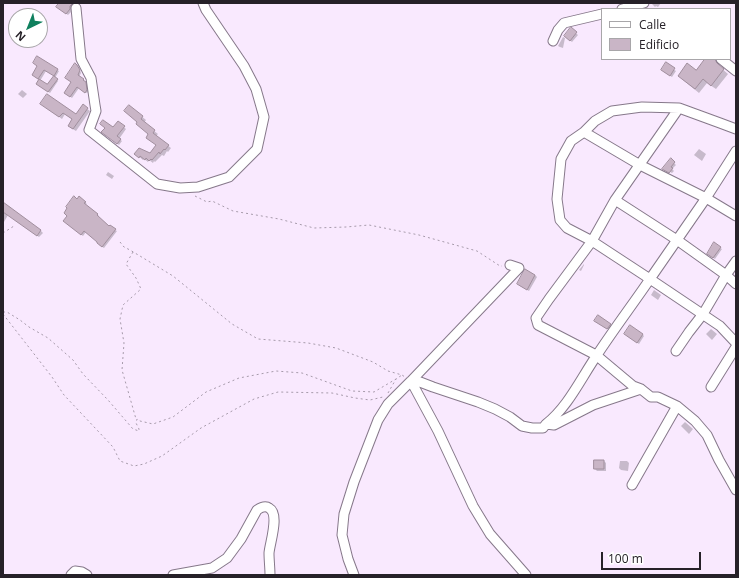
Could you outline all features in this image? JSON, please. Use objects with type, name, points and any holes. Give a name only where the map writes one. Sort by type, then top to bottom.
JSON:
[{"type":"street","points":[[76,8],[81,59],[91,78],[96,105],[96,111],[89,130],[156,184],[186,188],[198,187],[229,177],[256,149],[264,118],[256,89],[244,66],[202,3]]},
{"type":"street","points":[[626,8],[643,3]]},
{"type":"street","points":[[553,41],[558,30],[564,23],[601,14]]},
{"type":"street","points":[[722,60],[736,71]]},
{"type":"street","points":[[736,130],[679,108],[642,107],[612,111],[595,121],[584,132],[571,141],[561,159],[557,199],[560,220],[567,228],[592,241],[703,314],[720,326],[736,342]]},
{"type":"street","points":[[679,108],[615,200],[592,241],[549,298],[536,318],[538,325],[596,355],[633,386],[641,389],[651,397],[658,397],[677,406],[696,420],[708,435],[719,460],[736,490]]},
{"type":"street","points":[[584,132],[640,165],[706,198],[736,216]]},
{"type":"street","points":[[411,381],[420,382],[433,388],[478,402],[510,417],[522,426],[543,428],[567,402],[596,355],[706,198],[736,151]]},
{"type":"street","points":[[615,200],[677,240],[726,275],[736,284]]},
{"type":"street","points":[[676,352],[703,314],[736,261]]},
{"type":"street","points":[[354,575],[342,535],[344,514],[354,482],[378,420],[388,404],[519,268],[510,265]]},
{"type":"street","points":[[710,387],[736,347]]},
{"type":"street","points":[[411,381],[438,431],[473,506],[490,534],[526,575]]},
{"type":"street","points":[[546,424],[554,425],[593,405],[641,389]]},
{"type":"street","points":[[632,485],[677,406]]},
{"type":"street","points":[[173,575],[212,568],[227,558],[242,539],[257,510],[265,507],[268,507],[271,510],[274,519],[269,553],[270,575]]},
{"type":"street","points":[[71,575],[75,571],[82,572],[87,575]]},
{"type":"path","points":[[193,195],[207,202],[212,201],[233,211],[279,219],[314,228],[369,225],[419,235],[478,250],[500,266],[510,265]]},
{"type":"path","points":[[3,234],[14,226]]},
{"type":"path","points":[[120,242],[124,247],[173,276],[232,324],[258,339],[308,343],[336,348],[373,362],[388,371],[402,375],[374,392],[352,391],[302,373],[276,371],[238,378],[206,392],[173,417],[153,424],[137,419]]},
{"type":"path","points":[[3,313],[7,312],[53,342],[72,360],[133,429],[139,431],[136,423],[137,419],[122,370],[124,343],[120,319],[123,305],[141,289],[136,278],[126,264],[133,252]]},
{"type":"path","points":[[3,313],[43,364],[64,395],[113,447],[120,461],[134,466],[144,464],[162,456],[201,428],[254,399],[278,392],[291,392],[332,393],[370,400],[385,397],[396,379]]},
{"type":"building","points":[[59,3],[73,3],[66,14],[56,7]]},
{"type":"building","points":[[571,27],[577,32],[570,41],[564,36]]},
{"type":"building","points":[[37,56],[58,69],[54,76],[44,70],[38,79],[32,75],[37,66],[33,63]]},
{"type":"building","points":[[704,60],[716,60],[724,69],[711,86],[703,79],[695,89],[678,76],[687,63],[696,70]]},
{"type":"building","points":[[666,62],[675,68],[670,76],[661,70]]},
{"type":"building","points":[[75,63],[80,70],[78,75],[86,82],[87,90],[85,93],[77,87],[70,97],[64,93],[71,82],[65,78]]},
{"type":"building","points":[[54,76],[58,79],[48,92],[36,84],[39,79],[47,84]]},
{"type":"building","points":[[47,94],[76,114],[83,104],[88,108],[73,129],[68,126],[72,119],[63,113],[59,117],[40,104]]},
{"type":"building","points":[[129,105],[143,116],[141,119],[155,130],[153,133],[169,145],[160,154],[159,152],[152,160],[151,159],[149,161],[146,158],[145,160],[140,156],[139,158],[134,154],[139,148],[150,153],[156,145],[146,138],[148,134],[124,111]]},
{"type":"building","points":[[103,120],[113,127],[118,121],[125,126],[117,136],[121,139],[117,144],[101,132],[105,128],[100,124]]},
{"type":"building","points":[[671,158],[675,162],[669,173],[662,169]]},
{"type":"building","points":[[74,196],[77,199],[79,196],[86,202],[84,203],[98,214],[97,215],[109,226],[110,225],[116,229],[102,247],[84,231],[81,235],[63,221],[67,216],[64,213],[67,208],[66,207]]},
{"type":"building","points":[[3,202],[41,230],[37,236],[3,212]]},
{"type":"building","points":[[714,242],[721,247],[713,258],[707,254]]},
{"type":"building","points":[[525,269],[535,275],[527,290],[517,284]]},
{"type":"building","points":[[598,315],[611,324],[607,329],[594,321]]},
{"type":"building","points":[[630,325],[643,334],[637,343],[624,334]]},
{"type":"building","points":[[594,460],[604,460],[604,469],[594,469]]}]
